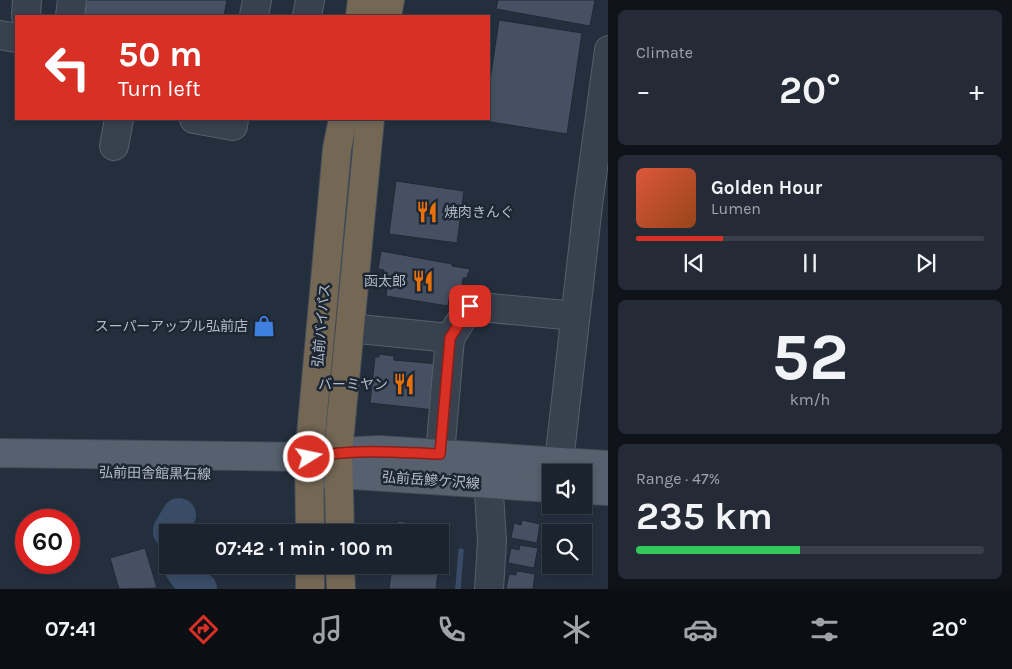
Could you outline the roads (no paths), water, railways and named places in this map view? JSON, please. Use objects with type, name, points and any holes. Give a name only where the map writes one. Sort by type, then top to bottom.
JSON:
[{"type":"highway","points":[[360,15],[362,0]]},
{"type":"highway","points":[[387,15],[390,0]]},
{"type":"highway","name":"弘前バイパス","points":[[310,524],[310,466],[337,149],[342,120]]},
{"type":"highway","name":"弘前バイパス","points":[[340,524],[338,463],[349,328],[370,120]]},
{"type":"highway","points":[[310,574],[310,589]]},
{"type":"highway","points":[[340,574],[341,589]]},
{"type":"main road","points":[[338,463],[379,450],[608,465]]},
{"type":"main road","name":"弘前田舎館黒石線","points":[[0,453],[310,466]]},
{"type":"main road","name":"弘前岳鰺ケ沢線","points":[[310,466],[338,463],[488,484],[542,487]]},
{"type":"main road","name":"弘前田舎館黒石線","points":[[0,470],[310,466]]},
{"type":"main road","points":[[592,490],[608,491]]},
{"type":"street","points":[[26,15],[27,0]]},
{"type":"street","points":[[70,15],[72,0]]},
{"type":"street","points":[[254,15],[257,0]]},
{"type":"street","points":[[307,15],[310,0]]},
{"type":"street","points":[[0,35],[15,38]]},
{"type":"street","points":[[559,462],[608,50]]},
{"type":"street","points":[[114,146],[119,120]]},
{"type":"street","points":[[200,120],[233,126],[234,120]]},
{"type":"street","points":[[440,454],[450,338],[470,306],[575,316]]},
{"type":"street","points":[[349,328],[450,338]]},
{"type":"street","points":[[486,457],[492,541],[489,589]]},
{"type":"waterway","points":[[174,524],[179,515]]},
{"type":"waterway","points":[[458,589],[461,551]]},
{"type":"waterway","points":[[185,574],[191,582],[200,589]]},
{"type":"place","name":"焼肉きんぐ","points":[[427,212]]},
{"type":"place","name":"函太郎","points":[[423,281]]},
{"type":"place","name":"スーパーアップル弘前店","points":[[264,326]]},
{"type":"place","name":"バーミヤン","points":[[404,384]]}]
